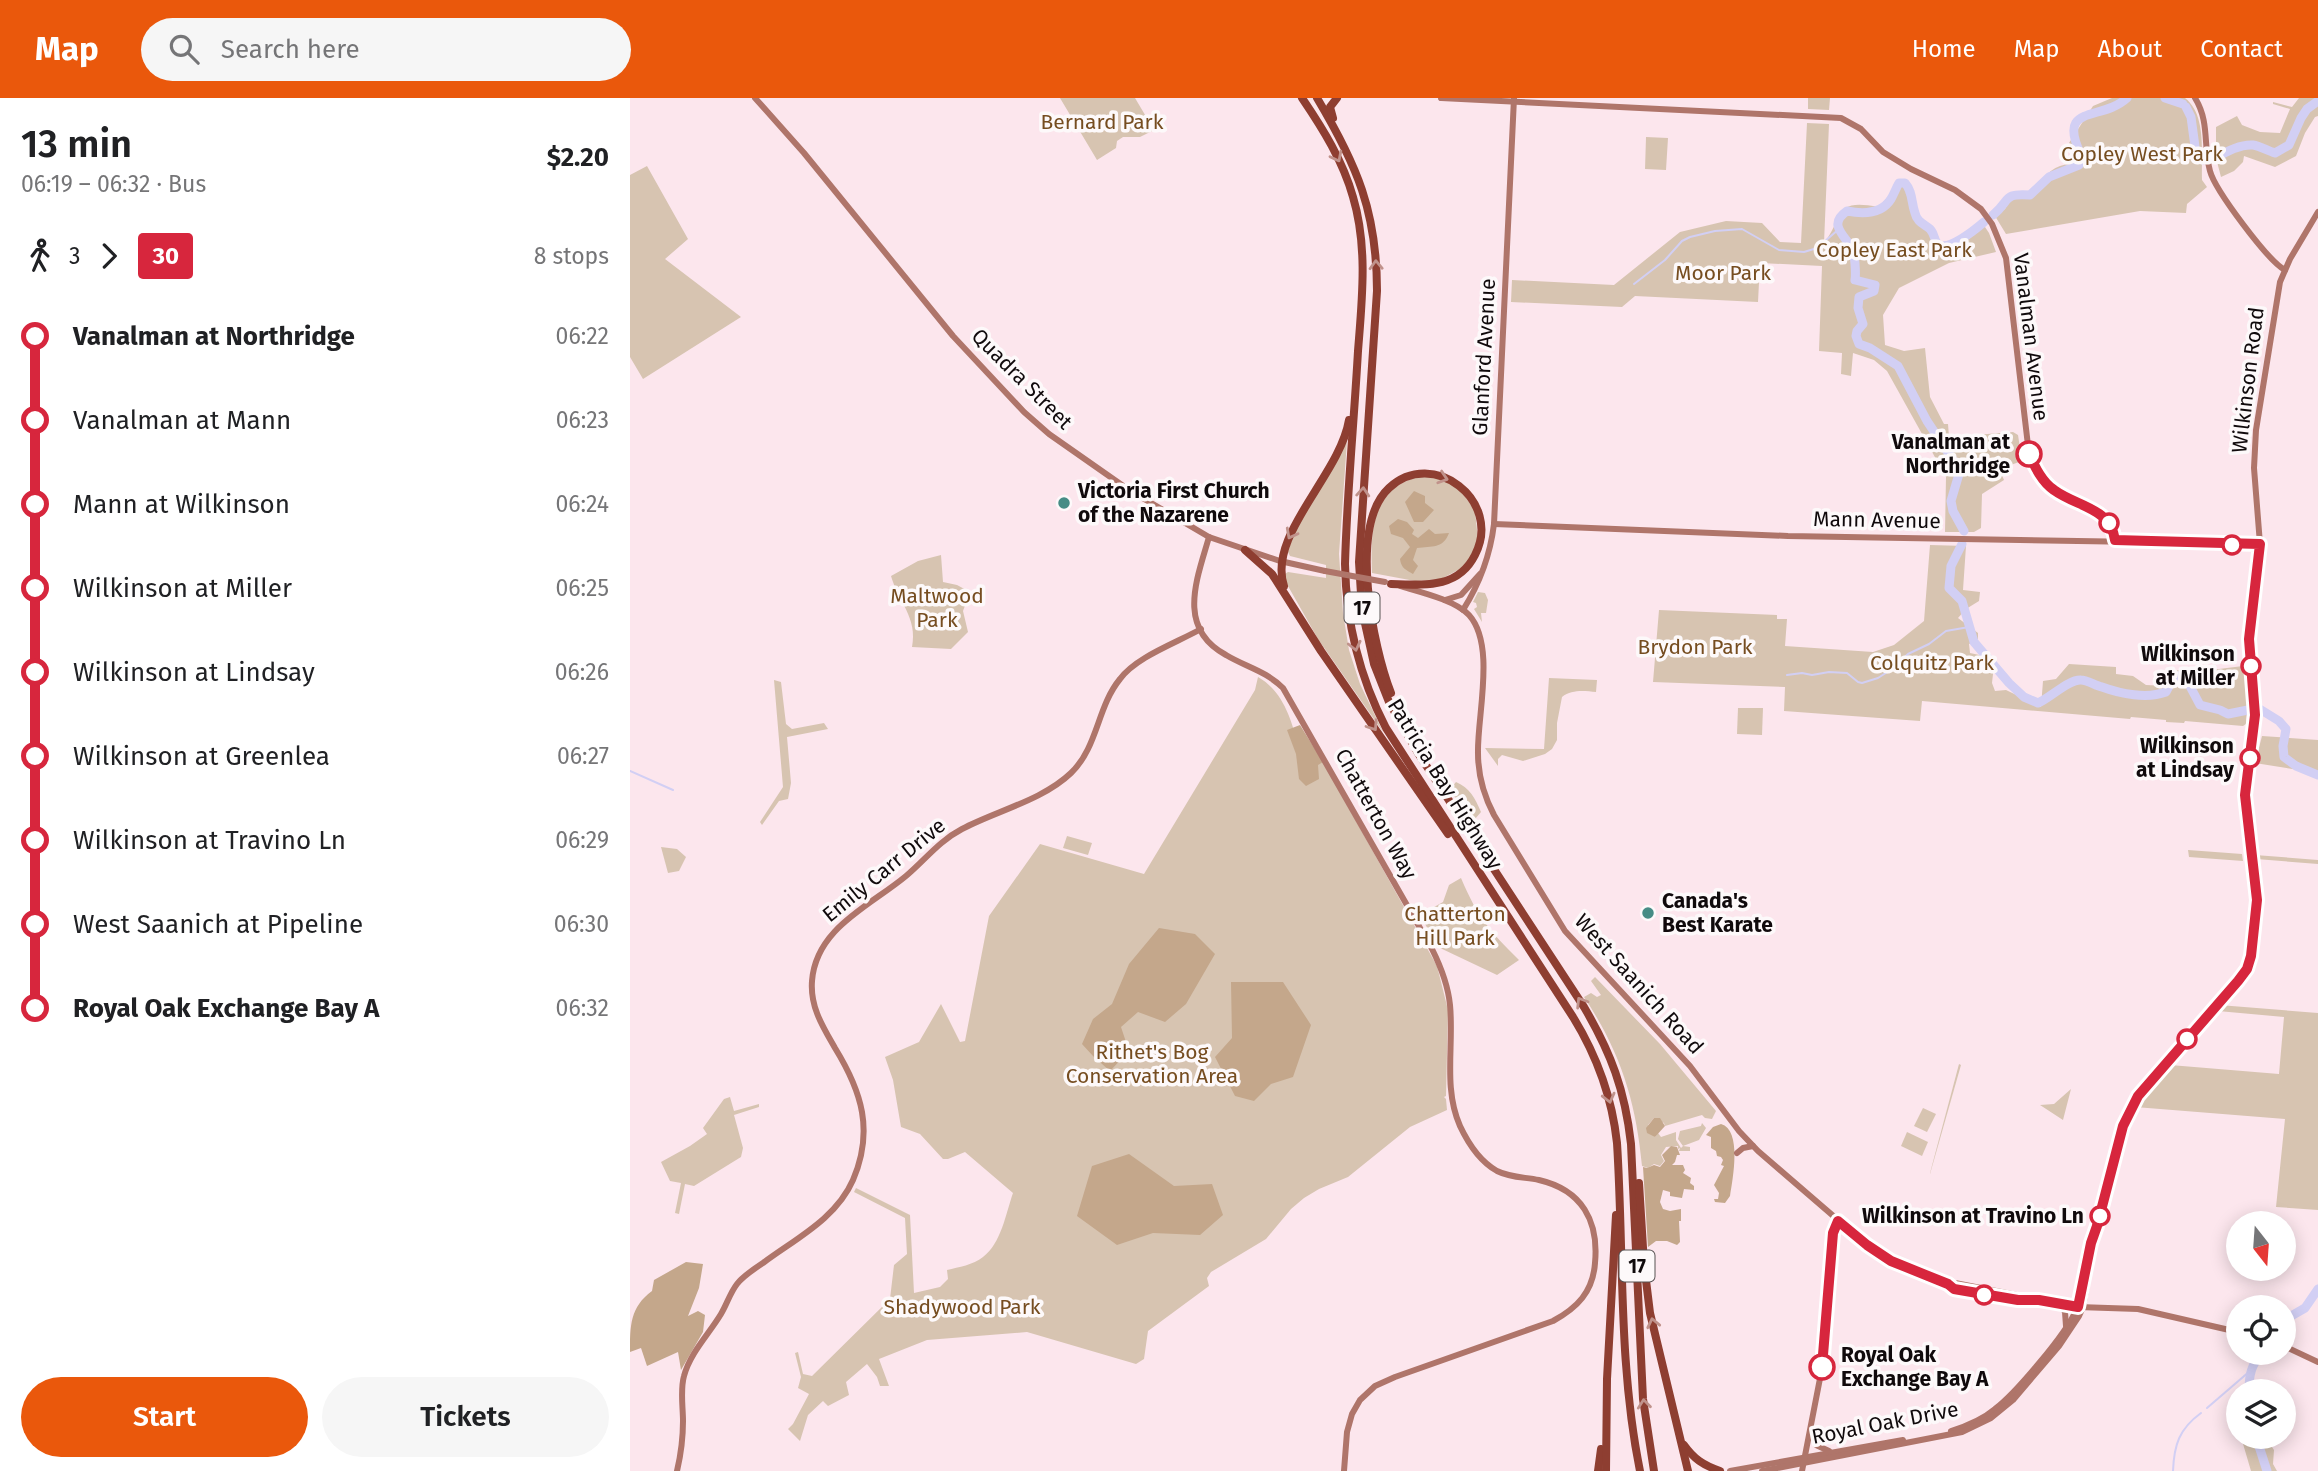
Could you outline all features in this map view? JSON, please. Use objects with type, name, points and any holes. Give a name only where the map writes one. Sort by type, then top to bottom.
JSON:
[{"type":"highway","name":"Patricia Bay Highway","points":[[1302,98],[1335,153],[1349,183],[1361,233],[1363,285],[1345,564],[1347,607],[1353,640],[1368,692],[1386,728],[1573,1017],[1592,1051],[1610,1101],[1617,1143],[1628,1381],[1640,1471]]},
{"type":"highway","name":"Patricia Bay Highway","points":[[1317,98],[1356,170],[1373,231],[1377,291],[1360,533],[1360,586],[1364,625],[1374,664],[1389,702],[1418,753],[1584,1007],[1613,1062],[1623,1092],[1631,1144],[1643,1398],[1654,1471]]},
{"type":"highway","points":[[1337,98],[1330,107],[1331,114],[1364,180],[1372,209],[1373,231]]},
{"type":"highway","points":[[1294,608],[1282,583],[1280,561],[1287,539],[1337,456],[1347,431],[1356,324],[1363,285]]},
{"type":"highway","points":[[1388,583],[1428,586],[1439,584],[1459,574],[1473,560],[1480,542],[1481,522],[1474,502],[1457,483],[1441,476],[1425,474],[1407,477],[1390,487],[1378,502],[1370,530],[1368,592],[1379,657],[1394,702],[1418,753]]},
{"type":"highway","points":[[1245,550],[1272,574],[1321,651],[1502,914],[1511,923]]},
{"type":"highway","points":[[1613,1062],[1620,1072],[1630,1108],[1637,1158],[1646,1287],[1659,1356],[1688,1471]]},
{"type":"highway","points":[[1598,1471],[1607,1380],[1616,1218],[1617,1143]]},
{"type":"highway","points":[[1606,1471],[1607,1380]]},
{"type":"highway","points":[[1679,1438],[1692,1457],[1703,1465],[1720,1471]]},
{"type":"main road","name":"Quadra Street","points":[[755,98],[804,153],[953,336],[1024,412],[1074,453],[1129,490],[1209,537],[1280,561],[1388,583],[1443,600],[1463,610]]},
{"type":"main road","name":"Vanalman Avenue","points":[[1441,98],[1841,118],[1861,128],[1883,152],[1955,190],[1981,209],[1995,230],[2006,258],[2029,454],[2038,472],[2053,490],[2106,518],[2115,540]]},
{"type":"main road","points":[[2195,98],[2206,125],[2208,164],[2216,186],[2269,256],[2285,270]]},
{"type":"main road","name":"Glanford Avenue","points":[[1463,610],[1484,569],[1490,552],[1494,524],[1514,100]]},
{"type":"main road","name":"Wilkinson Road","points":[[2080,1307],[2097,1226],[2128,1114],[2138,1096],[2238,981],[2247,969],[2251,956],[2257,900],[2245,795],[2255,715],[2249,639],[2260,544],[2254,468],[2256,430],[2277,296],[2285,270],[2318,212]]},
{"type":"main road","name":"Mann Avenue","points":[[1494,524],[1788,536],[2260,544]]},
{"type":"main road","points":[[1200,629],[1193,596],[1209,537]]},
{"type":"main road","points":[[1443,600],[1461,596],[1484,569]]},
{"type":"main road","name":"West Saanich Road","points":[[1463,610],[1474,624],[1484,659],[1478,753],[1483,790],[1494,815],[1565,931],[1690,1066],[1739,1131],[1754,1146],[1867,1245],[1891,1261],[1948,1284],[1954,1289],[2080,1307],[2138,1309],[2226,1329]]},
{"type":"main road","name":"Emily Carr Drive","points":[[677,1471],[683,1433],[684,1376],[701,1343],[737,1283],[838,1205],[860,1163],[864,1128],[859,1096],[850,1074],[818,1019],[813,1000],[814,967],[828,938],[844,922],[909,873],[944,840],[1061,781],[1088,750],[1111,693],[1124,674],[1135,664],[1200,629]]},
{"type":"main road","name":"Chatterton Way","points":[[1200,629],[1219,651],[1270,676],[1288,696],[1436,957],[1450,1003],[1453,1103],[1466,1138],[1482,1158],[1499,1172],[1517,1178],[1538,1180],[1560,1187],[1571,1194],[1589,1216],[1595,1233],[1594,1274],[1589,1288],[1570,1312],[1553,1321],[1395,1377],[1368,1391],[1355,1407],[1349,1421],[1344,1471]]},
{"type":"main road","points":[[1737,1153],[1754,1146]]},
{"type":"main road","points":[[1802,1471],[1823,1363],[1833,1233],[1838,1221]]},
{"type":"main road","points":[[2060,1304],[2065,1314],[2065,1328]]},
{"type":"main road","name":"Royal Oak Drive","points":[[1762,1471],[1831,1452],[1948,1432],[1984,1417],[2006,1399],[2080,1307]]},
{"type":"main road","name":"Royal Oak Drive","points":[[1730,1471],[1945,1436],[1978,1426],[2001,1411],[2029,1382],[2071,1329],[2080,1307]]},
{"type":"main road","points":[[2296,1352],[2318,1362]]},
{"type":"main road","points":[[1812,1417],[1816,1446],[1831,1452]]},
{"type":"main road","points":[[1772,1469],[1791,1471]]},
{"type":"green space","name":"Bernard Park","points":[[1060,98],[1135,98],[1154,130],[1140,137],[1123,137],[1117,141],[1116,148],[1097,160]]},
{"type":"green space","points":[[1808,98],[1830,98],[1829,110],[1808,109]]},
{"type":"green space","name":"Copley West Park","points":[[2112,98],[2185,98],[2197,114],[2200,125],[2202,180],[2207,187],[2187,204],[2186,213],[2140,211],[2006,234],[1995,216],[2005,209],[2011,197],[2030,196],[2051,171],[2078,161],[2080,156],[2077,147],[2069,143],[2093,106]]},
{"type":"green space","points":[[2299,98],[2318,98],[2318,116],[2305,133],[2296,156],[2275,167],[2244,156],[2243,162],[2234,171],[2221,177],[2216,158],[2216,127],[2237,116],[2242,125],[2260,132],[2280,133],[2290,109],[2273,102],[2292,107]]},
{"type":"green space","points":[[1807,123],[1829,124],[1824,243],[1846,207],[1879,207],[1896,187],[1902,186],[1908,189],[1917,221],[1936,242],[1943,244],[1965,237],[1981,221],[1989,233],[1996,252],[1949,263],[1899,288],[1883,315],[1885,345],[1904,351],[1925,348],[1930,397],[1944,424],[1948,424],[1949,437],[2013,432],[2018,435],[2022,461],[2005,467],[2001,473],[2004,480],[1982,494],[1981,528],[1974,532],[1945,532],[1946,477],[1887,371],[1874,360],[1853,353],[1851,376],[1841,374],[1842,353],[1819,351],[1822,266],[1760,263],[1758,302],[1635,296],[1622,307],[1511,302],[1512,280],[1614,285],[1680,232],[1726,221],[1762,223],[1780,242],[1801,243]]},
{"type":"green space","points":[[1646,137],[1668,138],[1666,170],[1645,169]]},
{"type":"green space","points":[[647,166],[688,239],[665,259],[741,317],[643,379],[630,357],[630,175]]},
{"type":"green space","points":[[1347,441],[1339,554],[1343,613],[1349,650],[1360,684],[1383,732],[1318,639],[1284,579],[1288,572],[1326,578],[1326,565],[1290,556],[1288,552],[1294,532]]},
{"type":"green space","points":[[1422,476],[1439,478],[1456,485],[1475,510],[1478,540],[1469,561],[1441,579],[1415,581],[1372,573],[1374,526],[1384,500],[1405,482]]},
{"type":"green space","name":"Colquitz Park","points":[[1930,545],[1966,546],[1963,590],[1980,592],[1979,601],[1958,618],[1978,633],[1978,639],[1969,644],[1970,653],[1984,656],[1994,665],[1992,683],[1995,691],[2006,690],[2041,707],[2043,681],[2056,679],[2069,664],[2116,667],[2116,674],[2133,676],[2146,685],[2168,686],[2170,671],[2189,669],[2195,672],[2243,666],[2248,695],[2246,724],[2166,722],[1922,701],[1920,721],[1784,711],[1785,687],[1653,682],[1659,610],[1777,615],[1777,619],[1787,619],[1785,646],[1873,652],[1894,645],[1924,621]]},
{"type":"green space","name":"Maltwood Park","points":[[941,555],[943,582],[970,592],[963,611],[968,632],[951,649],[912,647],[910,618],[891,576],[918,561]]},
{"type":"green space","points":[[1478,592],[1485,593],[1488,600],[1486,613],[1481,613],[1482,622],[1474,609],[1477,607],[1476,603],[1473,602]]},
{"type":"green space","name":"Rithet's Bog Conservation Area","points":[[1258,677],[1274,690],[1280,699],[1299,747],[1323,762],[1437,966],[1448,1010],[1444,1097],[1447,1110],[1410,1127],[1348,1177],[1304,1198],[1266,1239],[1211,1272],[1207,1278],[1209,1286],[1148,1331],[1144,1359],[1136,1364],[1027,1332],[927,1340],[879,1359],[889,1386],[880,1386],[867,1364],[846,1382],[849,1395],[828,1406],[823,1401],[808,1415],[800,1441],[788,1429],[809,1394],[798,1388],[801,1377],[795,1353],[798,1352],[803,1374],[812,1376],[890,1299],[894,1265],[907,1254],[905,1218],[854,1192],[856,1188],[910,1215],[914,1293],[940,1287],[948,1279],[947,1270],[975,1262],[989,1251],[1002,1228],[1013,1193],[965,1152],[943,1159],[920,1134],[901,1127],[893,1080],[885,1057],[919,1042],[941,1004],[960,1042],[965,1041],[989,916],[1040,844],[1144,874],[1255,690]]},
{"type":"green space","name":"Brydon Park","points":[[1549,678],[1597,680],[1596,692],[1574,692],[1562,697],[1557,740],[1552,749],[1523,761],[1502,755],[1498,759],[1498,766],[1485,748],[1544,749]]},
{"type":"green space","points":[[774,680],[781,682],[786,724],[792,729],[824,723],[828,729],[787,737],[791,783],[788,799],[779,801],[762,825],[760,822],[783,787]]},
{"type":"green space","points":[[1738,708],[1763,708],[1762,735],[1737,734]]},
{"type":"green space","points":[[2262,736],[2318,740],[2318,773],[2255,763]]},
{"type":"green space","points":[[1456,782],[1468,790],[1477,802],[1481,812],[1475,819],[1469,817],[1463,810],[1464,806],[1452,794],[1450,789]]},
{"type":"green space","points":[[1067,836],[1092,843],[1088,855],[1063,848]]},
{"type":"green space","points":[[661,847],[677,849],[686,857],[679,871],[668,873]]},
{"type":"green space","points":[[2188,850],[2242,854],[2243,861],[2189,857]]},
{"type":"green space","points":[[2255,855],[2318,860],[2318,864],[2256,859]]},
{"type":"green space","name":"Chatterton Hill Park","points":[[1461,878],[1485,923],[1519,960],[1497,975],[1438,947],[1420,915],[1443,902],[1449,885]]},
{"type":"green space","points":[[1595,977],[1660,1044],[1716,1111],[1712,1119],[1702,1115],[1665,1126],[1654,1118],[1648,1125],[1655,1137],[1658,1133],[1661,1137],[1676,1132],[1676,1140],[1681,1148],[1690,1147],[1690,1151],[1679,1151],[1678,1146],[1666,1147],[1661,1155],[1664,1161],[1660,1166],[1642,1166],[1631,1098],[1624,1077],[1597,1017],[1584,997],[1591,993],[1597,997],[1601,995],[1591,981]]},
{"type":"green space","points":[[2219,1005],[2318,1013],[2318,1210],[2276,1207],[2285,1119],[2135,1107],[2170,1065],[2279,1074],[2284,1017],[2218,1011]]},
{"type":"green space","points":[[1959,1064],[1961,1065],[1930,1174],[1930,1173]]},
{"type":"green space","points":[[2071,1089],[2063,1120],[2040,1105],[2054,1104]]},
{"type":"green space","points":[[730,1097],[734,1111],[759,1104],[759,1107],[734,1115],[743,1148],[741,1157],[694,1186],[685,1184],[679,1214],[675,1213],[681,1183],[670,1181],[661,1162],[707,1134],[703,1128],[724,1099]]},
{"type":"green space","points":[[1923,1108],[1936,1114],[1927,1132],[1914,1126]]},
{"type":"green space","points":[[1702,1123],[1706,1128],[1699,1140],[1683,1146],[1678,1139],[1680,1131],[1701,1126]]},
{"type":"green space","points":[[1907,1132],[1928,1142],[1922,1156],[1901,1146]]},
{"type":"green space","points":[[2245,1449],[2273,1449],[2273,1464],[2277,1471],[2251,1471]]},
{"type":"shaded area","points":[[1414,491],[1425,496],[1425,503],[1434,510],[1423,522],[1414,522],[1405,502]]},
{"type":"shaded area","points":[[1398,519],[1407,522],[1414,530],[1412,534],[1418,538],[1429,529],[1435,534],[1449,533],[1440,544],[1417,548],[1413,560],[1418,566],[1413,574],[1403,567],[1400,559],[1410,547],[1403,538],[1391,534],[1389,526]]},
{"type":"shaded area","points":[[1300,725],[1323,762],[1318,765],[1319,779],[1306,786],[1299,779],[1296,754],[1287,730]]},
{"type":"shaded area","points":[[1159,928],[1195,934],[1215,954],[1186,1004],[1165,1022],[1138,1012],[1121,1027],[1129,1051],[1110,1071],[1082,1044],[1093,1019],[1112,1004],[1129,964]]},
{"type":"shaded area","points":[[1231,982],[1283,982],[1311,1025],[1293,1077],[1271,1084],[1254,1101],[1235,1096],[1215,1057],[1232,1038]]},
{"type":"shaded area","points":[[1654,1118],[1660,1118],[1665,1126],[1655,1137],[1647,1133],[1646,1128]]},
{"type":"shaded area","points":[[1721,1124],[1728,1128],[1732,1135],[1735,1156],[1730,1196],[1725,1203],[1715,1202],[1714,1199],[1718,1199],[1719,1193],[1714,1185],[1724,1166],[1721,1165],[1723,1160],[1711,1148],[1711,1137],[1706,1135],[1713,1127]]},
{"type":"shaded area","points":[[1671,1146],[1677,1147],[1680,1155],[1677,1155],[1672,1165],[1683,1165],[1683,1173],[1691,1178],[1690,1183],[1694,1190],[1684,1189],[1682,1198],[1670,1196],[1670,1192],[1663,1190],[1660,1202],[1663,1209],[1681,1209],[1680,1242],[1677,1245],[1656,1241],[1648,1247],[1643,1167],[1660,1167],[1665,1161],[1662,1155]]},
{"type":"shaded area","points":[[1129,1154],[1174,1186],[1212,1184],[1223,1215],[1200,1235],[1153,1233],[1117,1245],[1077,1216],[1092,1166]]},
{"type":"shaded area","points":[[686,1262],[703,1264],[699,1288],[688,1316],[698,1311],[705,1315],[703,1332],[681,1370],[678,1352],[647,1366],[641,1348],[630,1352],[631,1325],[635,1310],[652,1291],[654,1280]]},
{"type":"waterway","points":[[1993,215],[2011,196],[2030,195],[2049,177],[2079,165],[2081,155],[2074,128],[2078,120],[2117,105],[2127,98]]},
{"type":"waterway","points":[[2165,98],[2183,104]]},
{"type":"waterway","points":[[2214,159],[2232,149],[2248,145],[2275,153],[2289,145],[2301,118],[2307,109],[2318,101]]},
{"type":"waterway","points":[[2186,107],[2191,117],[2196,154],[2203,160]]},
{"type":"waterway","points":[[1964,531],[1953,511],[1951,501],[1959,474],[1955,463],[1927,421],[1898,366],[1859,344],[1856,336],[1863,324],[1858,308],[1859,297],[1874,291],[1875,285],[1855,280],[1853,251],[1841,234],[1838,220],[1847,211],[1877,211],[1891,199],[1899,183],[1905,183],[1911,194],[1917,219],[1930,229],[1941,246],[1954,243],[1984,222]]},
{"type":"waterway","points":[[1634,284],[1690,237],[1715,231],[1742,229],[1779,250],[1804,252],[1817,248],[1839,229]]},
{"type":"waterway","points":[[1962,544],[1951,566],[1949,588],[1962,601],[1974,642],[2024,697],[2038,703],[2076,680],[2126,694],[2159,694],[2166,692],[2174,677],[2184,675],[2200,705],[2228,714],[2258,708],[2279,721],[2286,729],[2284,757],[2296,766],[2318,775]]},
{"type":"waterway","points":[[1787,675],[1847,673],[1862,683],[1878,678],[1908,654],[1929,644],[1946,631],[1969,627]]},
{"type":"waterway","points":[[630,771],[673,790]]},
{"type":"waterway","points":[[2296,1313],[2305,1308],[2318,1289]]},
{"type":"waterway","points":[[2249,1379],[2254,1365]]},
{"type":"waterway","points":[[2207,1408],[2250,1371]]},
{"type":"waterway","points":[[2173,1471],[2179,1438],[2187,1425],[2201,1413]]},
{"type":"waterway","points":[[2260,1449],[2267,1471]]},
{"type":"bus line","name":"30","points":[[1822,1367],[1833,1233],[1838,1221],[1891,1261],[1948,1284],[1954,1289],[2078,1307],[2091,1243],[2128,1114],[2138,1096],[2238,981],[2247,969],[2251,956],[2257,900],[2245,795],[2255,715],[2249,639],[2260,544],[2115,540],[2106,518],[2053,490],[2038,472],[2029,454]]},
{"type":"place","name":"Vanalman at Northridge","points":[[2029,454]]},
{"type":"place","name":"Victoria First Church of the Nazarene","points":[[1064,503]]},
{"type":"place","name":"Wilkinson at Miller","points":[[2251,666]]},
{"type":"place","name":"Wilkinson at Lindsay","points":[[2250,758]]},
{"type":"place","name":"Canada's Best Karate","points":[[1648,913]]},
{"type":"place","name":"Wilkinson at Travino Ln","points":[[2100,1216]]},
{"type":"place","name":"Royal Oak Exchange Bay A","points":[[1822,1367]]},
{"type":"park label","name":"Copley East Park","points":[[1894,250]]},
{"type":"park label","name":"Moor Park","points":[[1723,273]]},
{"type":"park label","name":"Shadywood Park","points":[[962,1307]]}]
